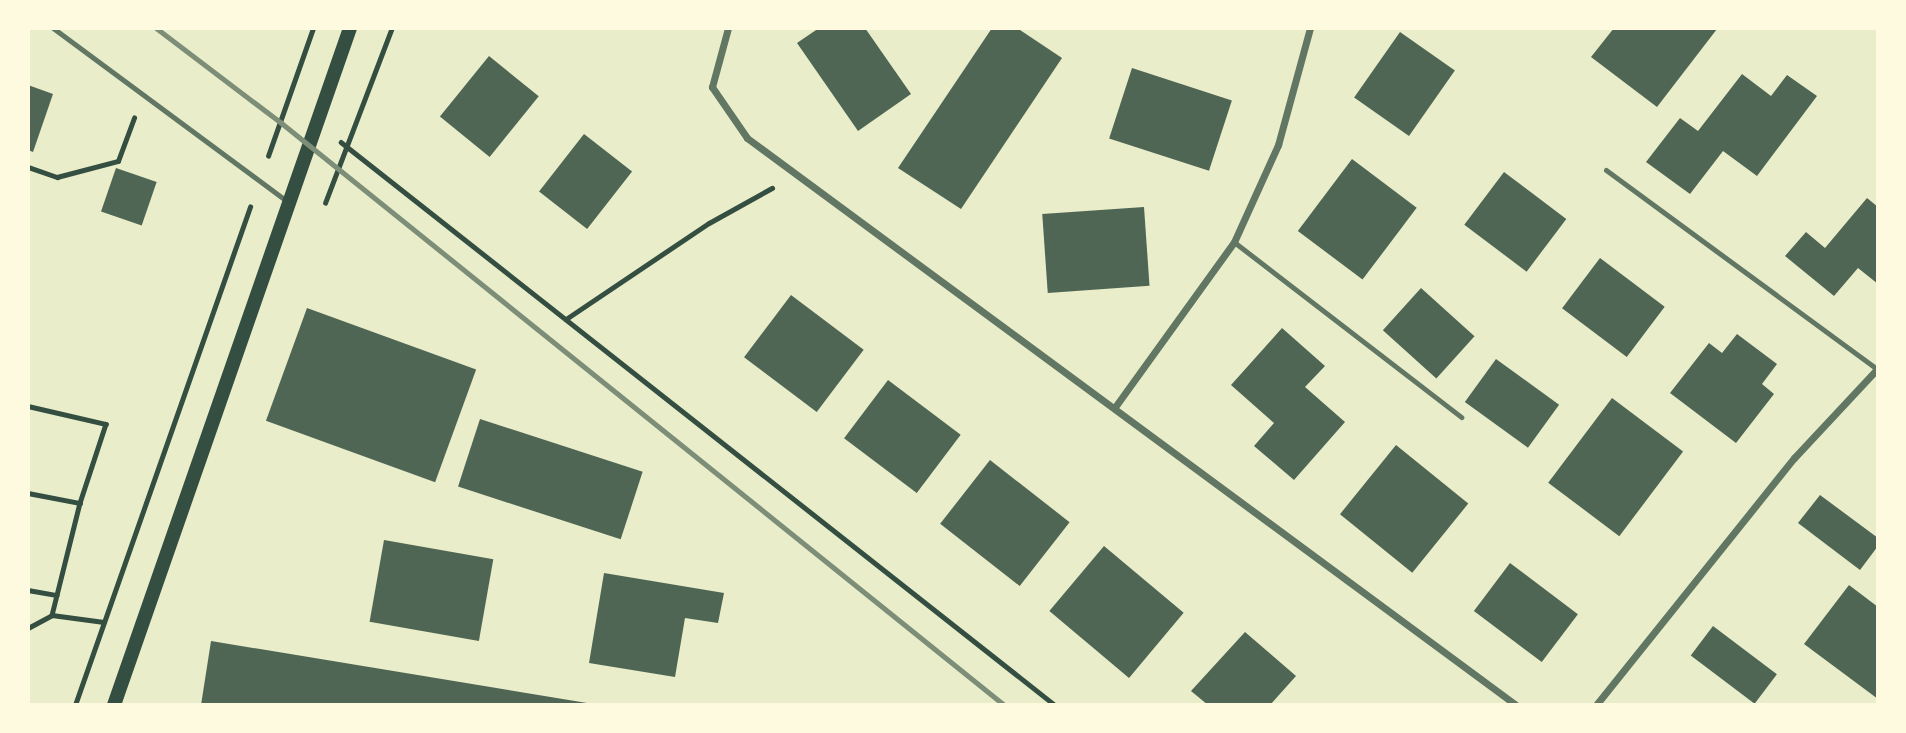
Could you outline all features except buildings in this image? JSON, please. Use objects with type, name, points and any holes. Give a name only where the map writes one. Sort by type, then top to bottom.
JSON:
[{"type":"main road","points":[[114,705],[350,28]]},
{"type":"street","points":[[728,28],[712,87],[747,138],[1516,705]]},
{"type":"street","points":[[1115,407],[1234,242],[1278,145],[1310,28]]},
{"type":"street","points":[[1596,705],[1794,457],[1877,368]]},
{"type":"lane","points":[[53,28],[288,202]]},
{"type":"lane","points":[[1606,170],[1877,368]]},
{"type":"lane","points":[[1234,242],[1461,417]]},
{"type":"path","points":[[75,705],[313,28]]},
{"type":"path","points":[[28,167],[57,177],[118,162],[142,94]]},
{"type":"path","points":[[347,146],[1055,705]]},
{"type":"path","points":[[566,319],[709,223],[768,191],[790,169]]},
{"type":"path","points":[[28,407],[106,424],[80,503],[52,615]]},
{"type":"path","points":[[28,492],[80,503]]},
{"type":"path","points":[[28,590],[57,595]]},
{"type":"path","points":[[28,628],[52,615],[104,622]]},
{"type":"railway","points":[[156,28],[280,122],[1004,705]]}]
